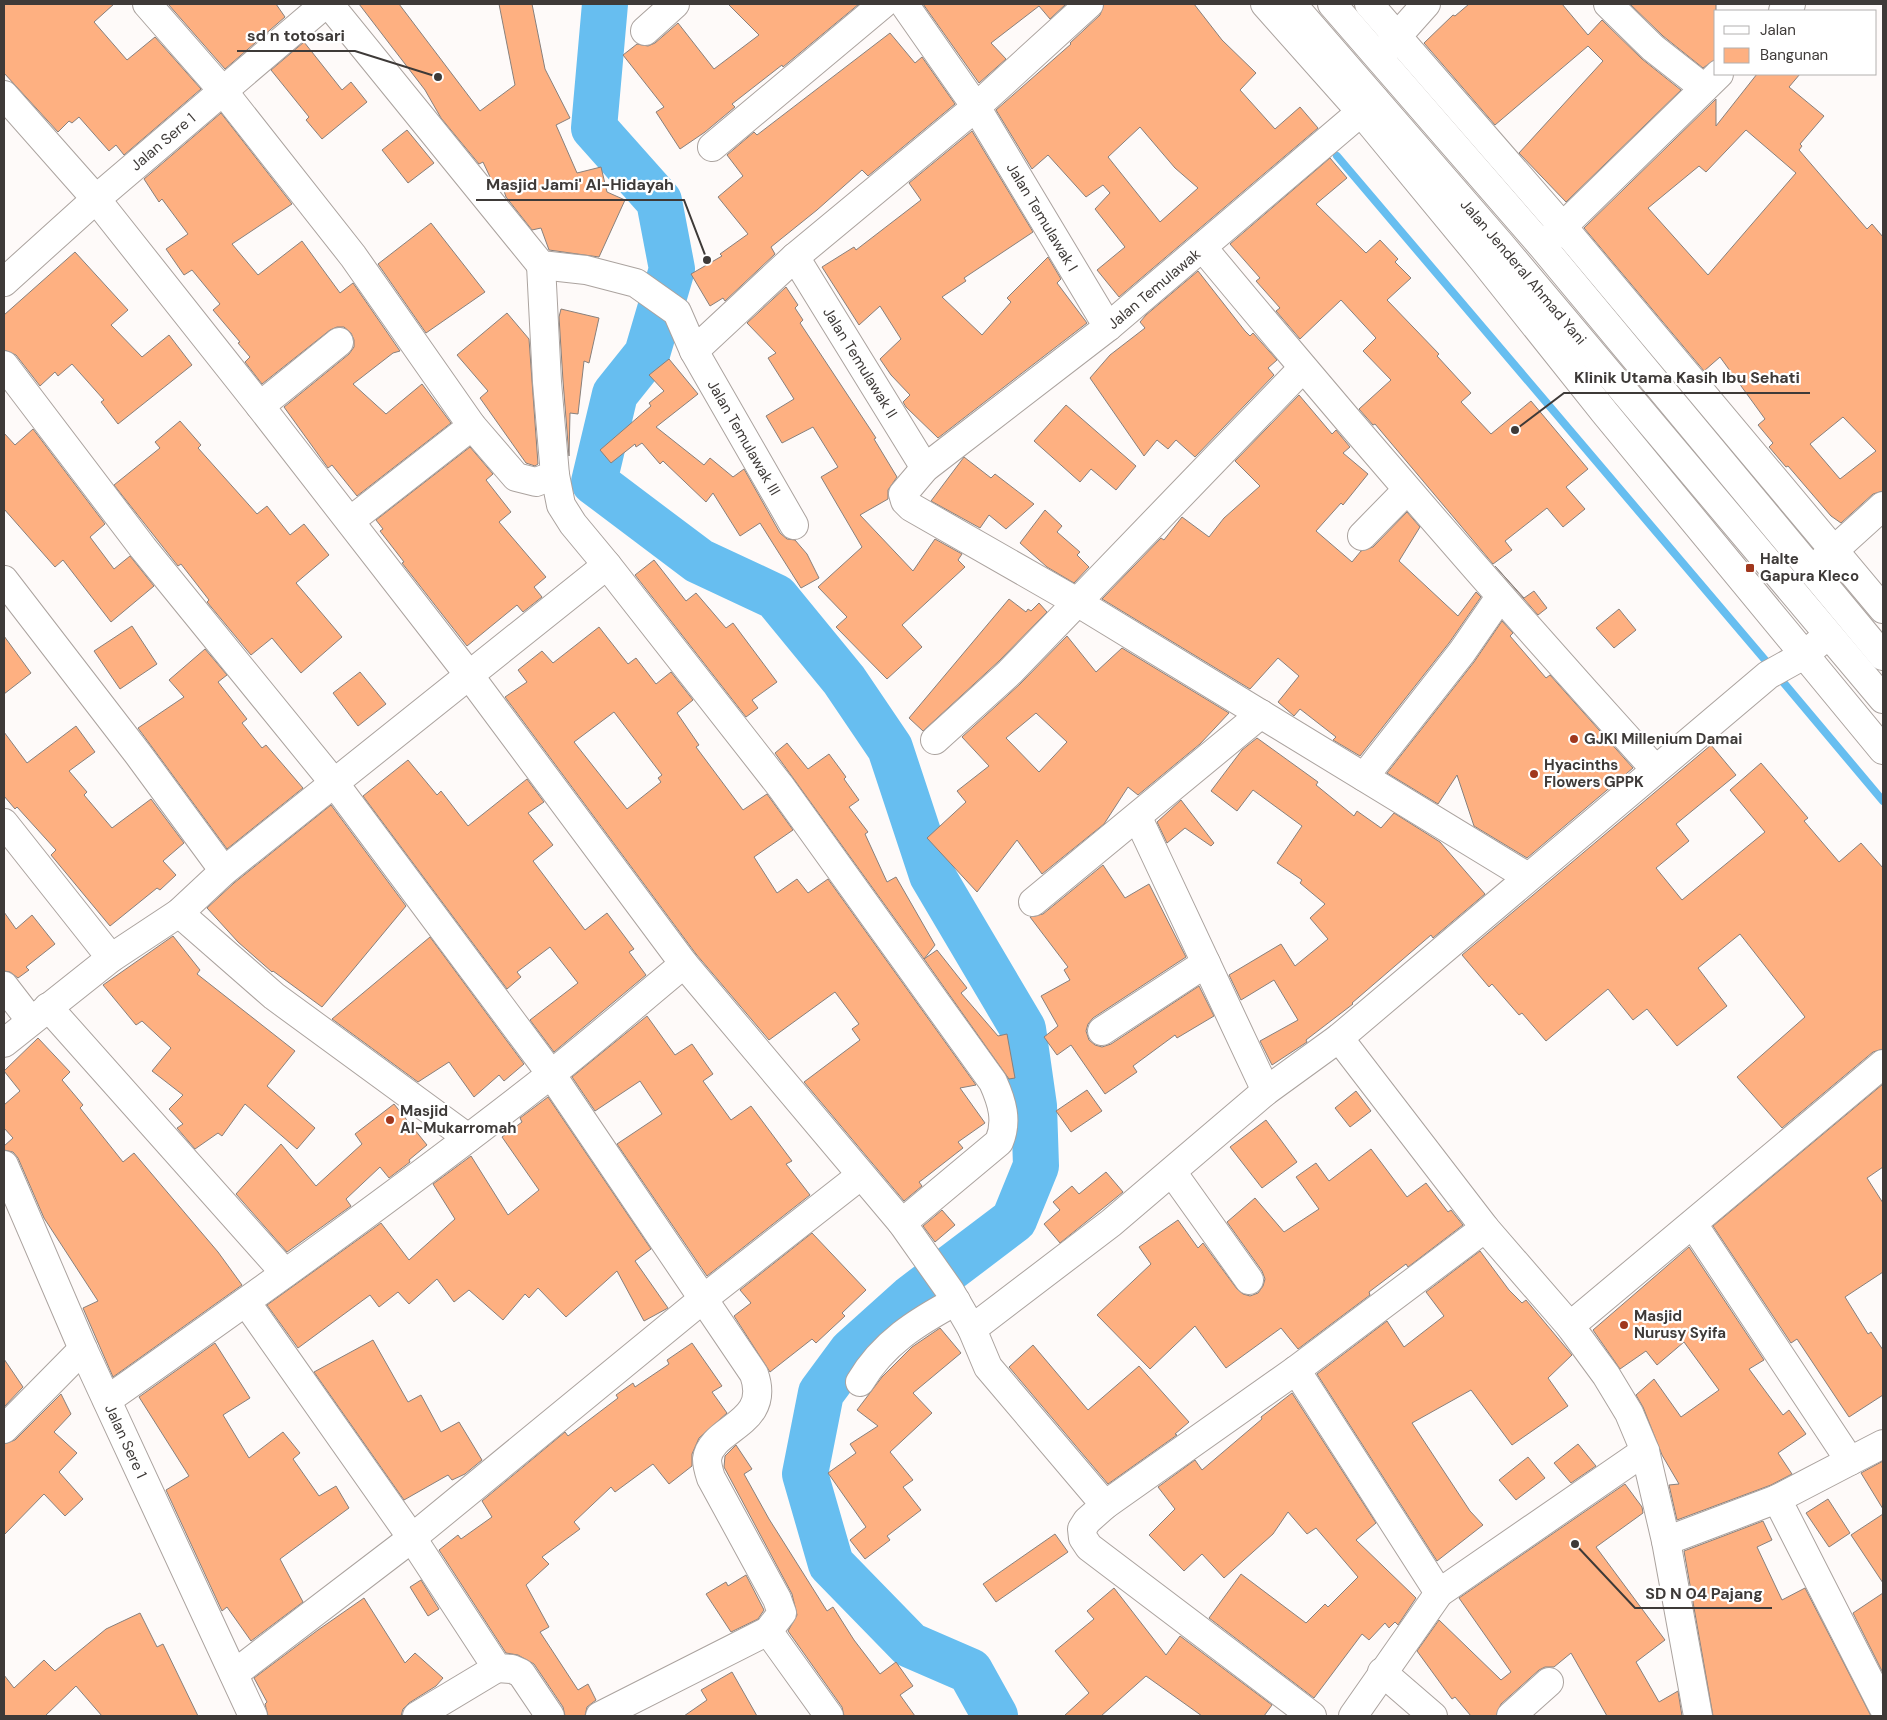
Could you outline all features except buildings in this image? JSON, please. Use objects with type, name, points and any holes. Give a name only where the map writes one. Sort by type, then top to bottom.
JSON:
[{"type":"main road","points":[[147,4],[223,91],[354,256],[472,426],[516,477],[536,482],[555,475]]},
{"type":"main road","name":"Jalan Sere 1","points":[[4,282],[96,198],[325,4]]},
{"type":"main road","points":[[329,4],[541,265],[547,382],[555,475],[561,505],[573,524],[608,565],[781,787],[993,1082],[1000,1098],[1004,1116],[1003,1132],[999,1142],[902,1223]]},
{"type":"main road","points":[[645,31],[675,4]]},
{"type":"main road","points":[[712,147],[883,4]]},
{"type":"main road","name":"Jalan Temulawak I","points":[[904,4],[976,107],[1108,328]]},
{"type":"main road","points":[[694,351],[795,257],[976,107],[1089,4]]},
{"type":"main road","name":"Jalan Jenderal Ahmad Yani","points":[[1332,4],[1543,247],[1883,656]]},
{"type":"main road","points":[[1369,4],[1563,227],[1883,609]]},
{"type":"main road","points":[[1379,57],[1426,4]]},
{"type":"main road","points":[[1543,247],[1712,81],[1653,48],[1608,4]]},
{"type":"main road","name":"Jalan Jenderal Ahmad Yani","points":[[1278,6],[1368,106],[1492,252],[1591,351],[1883,699]]},
{"type":"main road","points":[[4,95],[96,198],[350,521],[469,675],[684,964],[860,1176],[902,1223],[953,1296],[972,1329],[988,1367],[1105,1505]]},
{"type":"main road","name":"Jalan Temulawak","points":[[1077,602],[911,507],[905,501],[903,494],[925,468],[1108,328],[1368,106]]},
{"type":"main road","points":[[1202,248],[1302,368],[1500,597],[1656,769]]},
{"type":"main road","points":[[1492,252],[1570,370],[1800,657],[1883,750]]},
{"type":"main road","name":"Jalan Temulawak II","points":[[795,257],[925,468]]},
{"type":"main road","name":"Jalan Temulawak III","points":[[541,265],[586,270],[636,283],[677,312],[694,351],[794,525]]},
{"type":"main road","points":[[260,406],[339,342]]},
{"type":"main road","points":[[1570,370],[1591,351]]},
{"type":"main road","points":[[1644,369],[1668,352]]},
{"type":"main road","points":[[4,365],[143,548],[335,784],[551,1074],[754,1374],[758,1385],[758,1397],[754,1406],[710,1451],[708,1466],[711,1478],[781,1607],[779,1619],[768,1631],[600,1716]]},
{"type":"main road","points":[[935,740],[1010,672],[1302,368]]},
{"type":"main road","points":[[350,521],[472,426]]},
{"type":"main road","points":[[1642,458],[1664,438]]},
{"type":"main road","points":[[1362,536],[1407,490]]},
{"type":"main road","points":[[1811,570],[1883,506]]},
{"type":"main road","points":[[4,1043],[111,958],[179,913],[224,871],[608,565]]},
{"type":"main road","points":[[4,580],[138,754],[224,871]]},
{"type":"main road","points":[[1364,777],[1462,652],[1500,597]]},
{"type":"main road","points":[[1077,602],[1215,688],[1261,714],[1528,877]]},
{"type":"main road","points":[[972,1329],[1111,1223],[1266,1091],[1339,1038],[1768,675],[1800,657],[1828,635]]},
{"type":"main road","points":[[1033,902],[1138,818],[1261,714]]},
{"type":"main road","points":[[1138,818],[1266,1091]]},
{"type":"main road","points":[[4,823],[111,958]]},
{"type":"main road","points":[[179,913],[274,996],[468,1138]]},
{"type":"main road","points":[[1102,1031],[1206,963]]},
{"type":"main road","points":[[106,1400],[246,1302],[468,1138],[551,1074],[684,964]]},
{"type":"main road","points":[[4,986],[40,1014],[286,1273]]},
{"type":"main road","points":[[1339,1038],[1485,1228],[1570,1326],[1606,1375],[1629,1413],[1645,1452],[1666,1541],[1698,1716]]},
{"type":"main road","points":[[1570,1326],[1693,1224],[1879,1076]]},
{"type":"main road","name":"Jalan Sere 1","points":[[4,1165],[106,1400],[253,1716]]},
{"type":"main road","points":[[1172,1172],[1249,1280]]},
{"type":"main road","points":[[234,1674],[412,1538],[704,1299],[860,1176]]},
{"type":"main road","points":[[1693,1224],[1850,1461]]},
{"type":"main road","points":[[1312,1716],[1088,1547],[1083,1538],[1082,1529],[1087,1521],[1105,1505],[1296,1370],[1485,1228]]},
{"type":"main road","points":[[860,1382],[869,1366],[899,1335],[953,1296]]},
{"type":"main road","points":[[246,1302],[412,1538],[497,1668]]},
{"type":"main road","points":[[4,1429],[83,1349]]},
{"type":"main road","points":[[1296,1370],[1439,1593]]},
{"type":"main road","points":[[1666,1541],[1777,1499],[1883,1444]]},
{"type":"main road","points":[[1353,1716],[1439,1593],[1645,1452]]},
{"type":"main road","points":[[1777,1499],[1883,1707]]},
{"type":"main road","points":[[768,1631],[829,1716]]},
{"type":"main road","points":[[417,1716],[497,1668],[512,1669],[521,1673],[550,1716]]},
{"type":"main road","points":[[1382,1672],[1432,1716]]},
{"type":"main road","points":[[1511,1716],[1549,1682]]},
{"type":"waterway","points":[[605,4],[594,128],[659,201],[672,269],[647,354],[615,394],[594,482],[699,561],[776,597],[844,680],[890,748],[932,875],[1023,1029],[1034,1106],[1036,1166],[1014,1220],[911,1298],[852,1351],[821,1393],[805,1474],[831,1564],[910,1645],[970,1671],[995,1716]]},
{"type":"waterway","points":[[1337,156],[1771,667]]},
{"type":"waterway","points":[[1778,676],[1883,801]]},
{"type":"place","name":"sd n totosari","points":[[438,77]]},
{"type":"place","name":"Masjid Jami' Al-Hidayah","points":[[707,260]]},
{"type":"place","name":"Klinik Utama Kasih Ibu Sehati","points":[[1515,430]]},
{"type":"place","name":"Halte Gapura Kleco","points":[[1750,568]]},
{"type":"place","name":"GJKI Millenium Damai","points":[[1574,739]]},
{"type":"place","name":"Hyacinths Flowers GPPK","points":[[1534,774]]},
{"type":"place","name":"Masjid Al-Mukarromah","points":[[390,1120]]},
{"type":"place","name":"Masjid Nurusy Syifa","points":[[1624,1325]]},
{"type":"place","name":"SD N 04 Pajang","points":[[1575,1544]]}]
